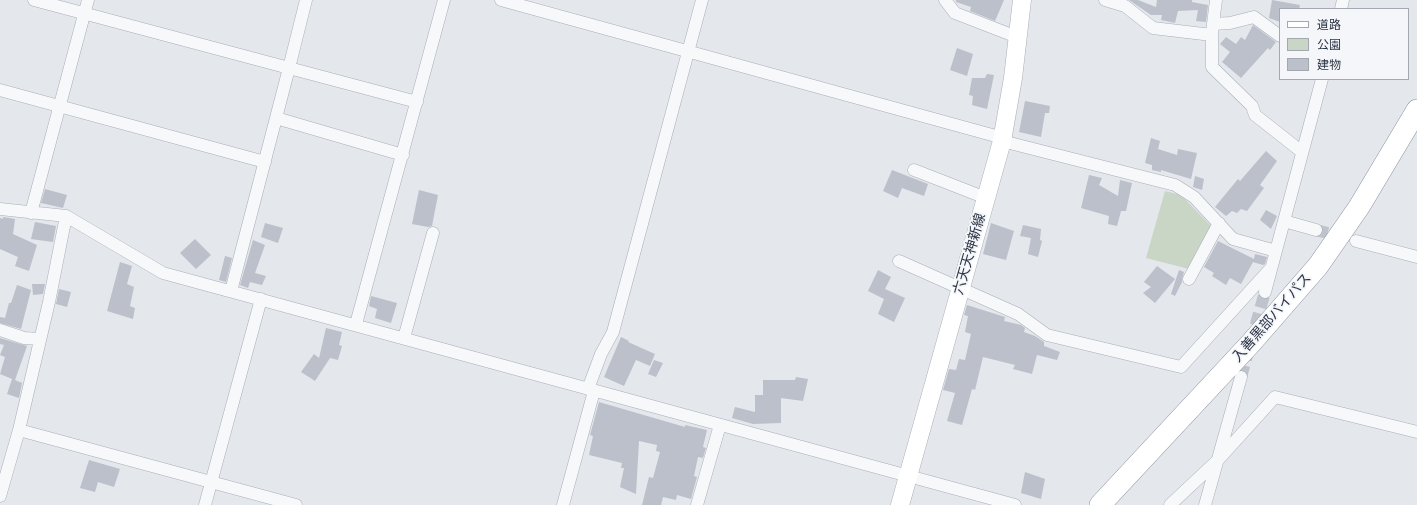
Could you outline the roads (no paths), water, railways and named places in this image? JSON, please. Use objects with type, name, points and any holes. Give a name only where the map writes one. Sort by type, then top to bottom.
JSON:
[{"type":"highway","name":"入善黒部バイパス","points":[[1100,505],[1252,343],[1318,266],[1359,208],[1417,110]]},
{"type":"main road","name":"六天天神新線","points":[[900,505],[1002,140],[1022,0]]},
{"type":"street","points":[[34,0],[417,102]]},
{"type":"street","points":[[31,213],[61,106],[88,0]]},
{"type":"street","points":[[231,291],[306,0]]},
{"type":"street","points":[[356,324],[444,0]]},
{"type":"street","points":[[501,0],[1002,140],[1175,185],[1194,197],[1233,238],[1276,250]]},
{"type":"street","points":[[563,505],[591,390],[601,354],[612,332],[702,0]]},
{"type":"street","points":[[945,0],[955,13],[1017,37]]},
{"type":"street","points":[[1106,0],[1125,6],[1153,28],[1213,29],[1254,17],[1279,35]]},
{"type":"street","points":[[1216,0],[1213,29],[1212,67],[1252,106],[1254,115],[1302,152]]},
{"type":"street","points":[[1265,292],[1322,80]]},
{"type":"street","points":[[0,90],[265,162]]},
{"type":"street","points":[[276,118],[403,155]]},
{"type":"street","points":[[914,170],[986,198]]},
{"type":"street","points":[[0,209],[66,216],[163,273],[356,324],[591,390],[1015,505]]},
{"type":"street","points":[[1,488],[19,430],[49,302],[66,216]]},
{"type":"street","points":[[1284,221],[1316,230]]},
{"type":"street","points":[[1189,279],[1218,223]]},
{"type":"street","points":[[404,338],[433,233]]},
{"type":"street","points":[[1356,241],[1417,258]]},
{"type":"street","points":[[899,262],[1018,314],[1047,335],[1181,367],[1271,268]]},
{"type":"street","points":[[205,505],[261,299]]},
{"type":"street","points":[[0,330],[24,338],[40,339]]},
{"type":"street","points":[[1205,505],[1241,377]]},
{"type":"street","points":[[1170,505],[1218,460],[1275,397],[1417,432]]},
{"type":"street","points":[[697,505],[720,425]]},
{"type":"street","points":[[19,430],[296,505]]},
{"type":"tunnel","points":[[1316,230],[1343,237]]},
{"type":"tunnel","points":[[1241,377],[1265,292]]}]
